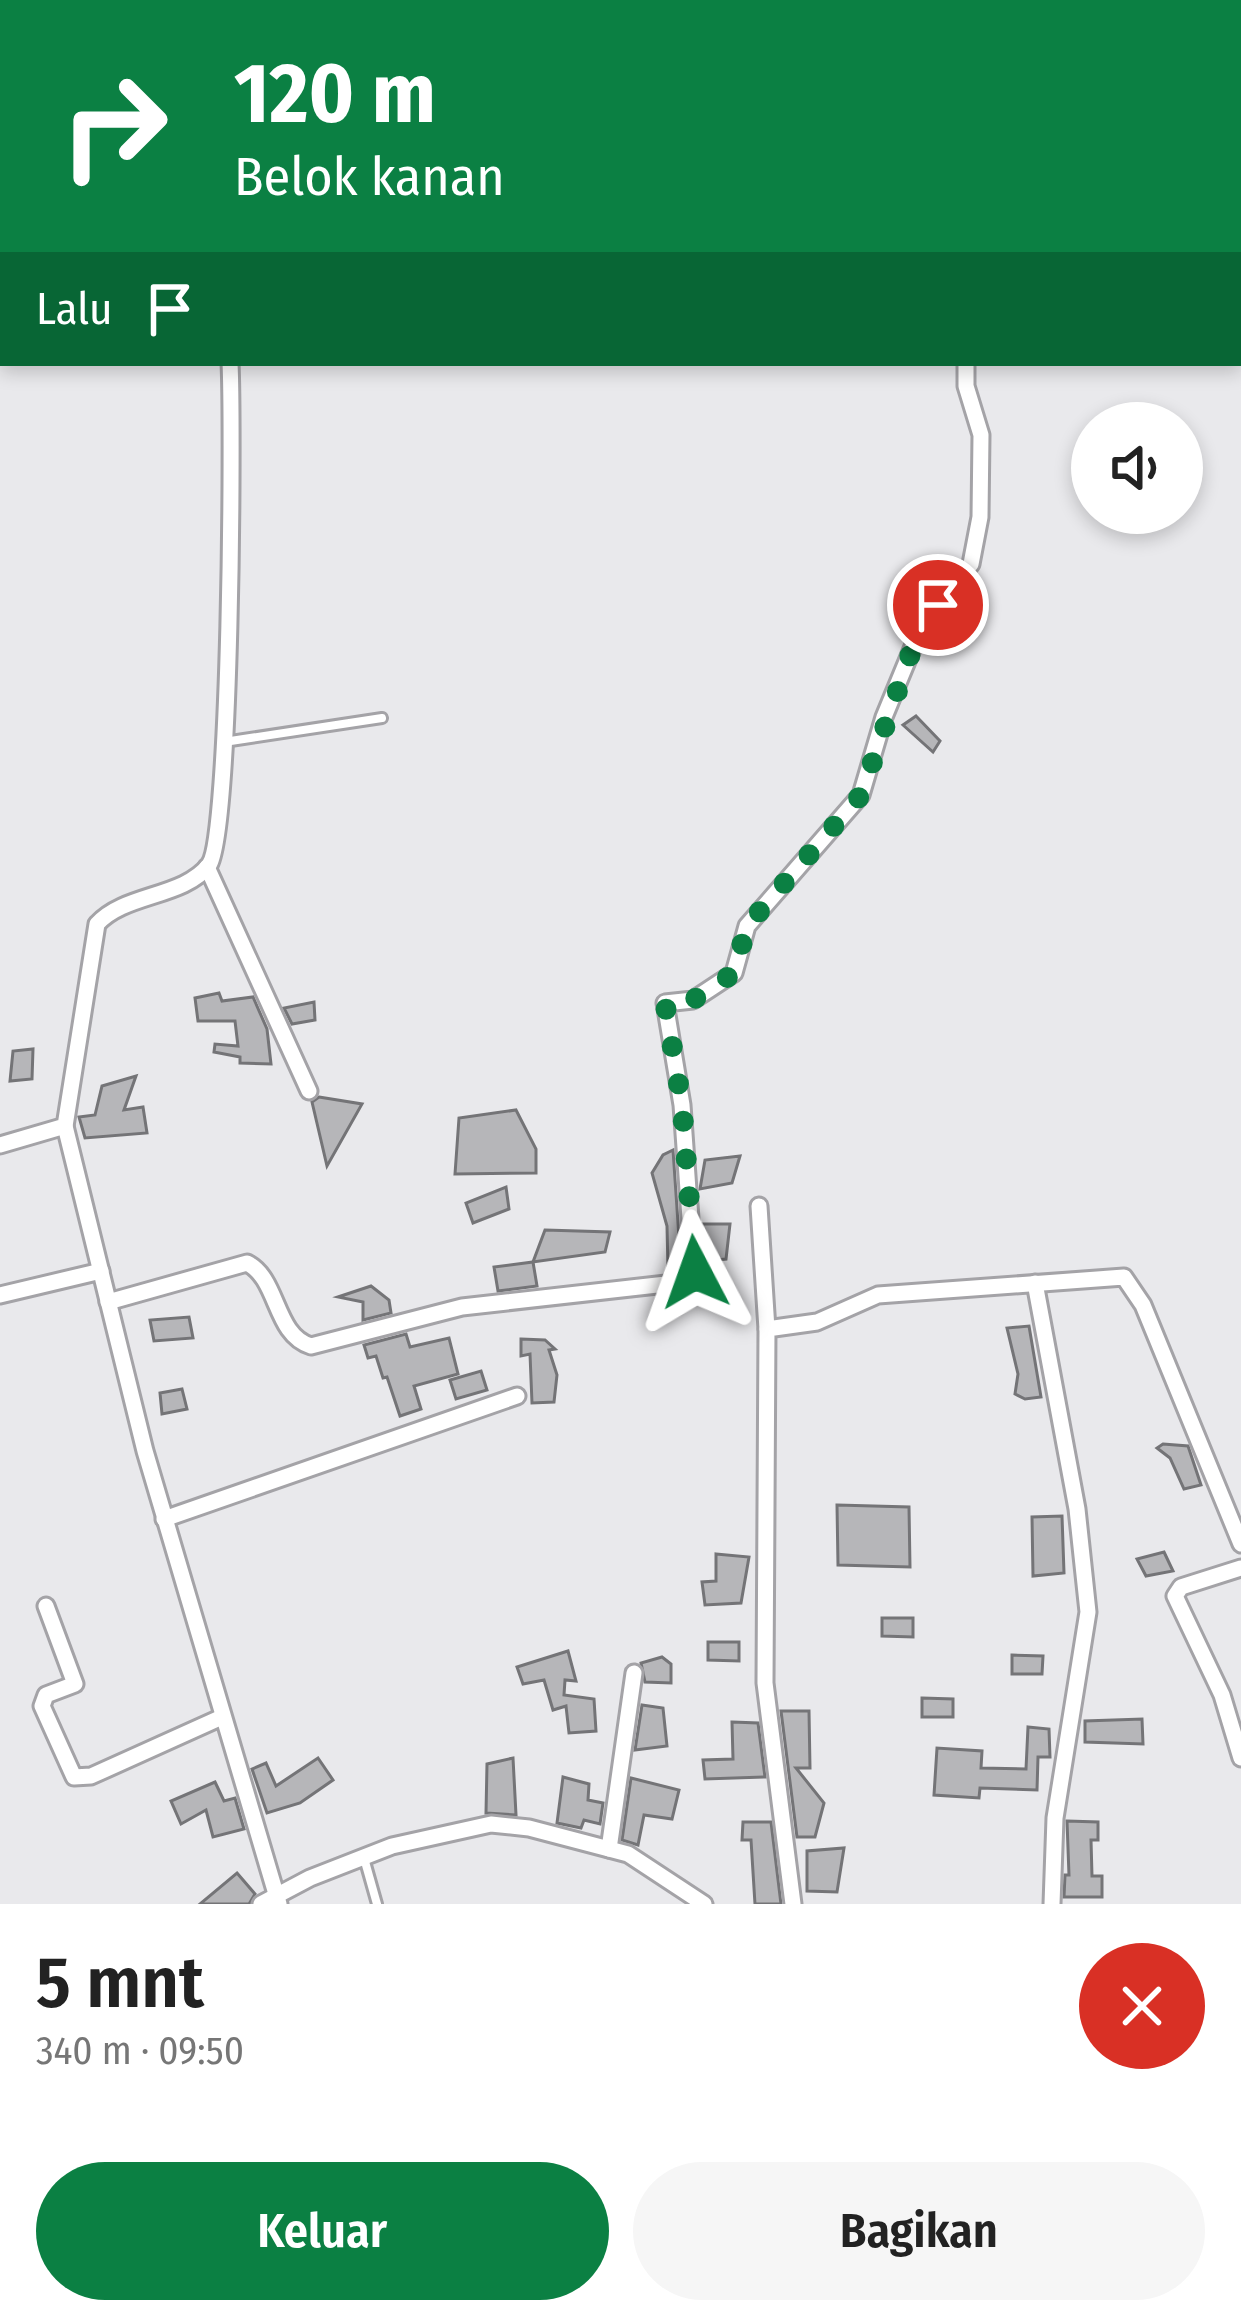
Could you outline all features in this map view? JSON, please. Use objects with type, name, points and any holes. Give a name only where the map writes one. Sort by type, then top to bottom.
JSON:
[{"type":"street","points":[[230,366],[218,844],[207,867],[97,924],[65,1126],[164,1519],[278,1899]]},
{"type":"street","points":[[108,1303],[251,1264],[292,1334],[311,1346],[462,1307],[675,1282],[694,1274],[682,1105],[665,1003],[693,1000],[734,973],[747,926],[861,795],[884,717],[922,625],[971,564],[980,517],[981,435],[966,386],[966,366]]},
{"type":"street","points":[[207,867],[309,1091]]},
{"type":"street","points":[[0,1145],[65,1126]]},
{"type":"street","points":[[759,1206],[766,1329],[765,1683],[793,1904]]},
{"type":"street","points":[[0,1295],[100,1271]]},
{"type":"street","points":[[766,1329],[818,1322],[878,1295],[1120,1276],[1131,1281],[1241,1544]]},
{"type":"street","points":[[1035,1283],[1077,1509],[1088,1612],[1055,1818],[1052,1904]]},
{"type":"street","points":[[164,1519],[517,1396]]},
{"type":"street","points":[[1241,1568],[1181,1587],[1175,1600],[1222,1695],[1241,1757]]},
{"type":"street","points":[[46,1606],[75,1685],[46,1695],[41,1706],[74,1777],[91,1776],[222,1717]]},
{"type":"street","points":[[608,1849],[634,1673]]},
{"type":"street","points":[[261,1904],[363,1857],[437,1832],[491,1824],[529,1828],[633,1856],[704,1904]]},
{"type":"lane","points":[[224,742],[382,718]]},
{"type":"lane","points":[[363,1857],[376,1904]]},
{"type":"building","points":[[916,716],[940,741],[933,752],[903,725]]},
{"type":"building","points":[[219,993],[222,1001],[253,997],[267,1029],[271,1064],[240,1063],[240,1057],[214,1052],[215,1044],[238,1046],[235,1021],[198,1021],[195,998]]},
{"type":"building","points":[[314,1002],[315,1020],[292,1024],[284,1008]]},
{"type":"building","points":[[33,1049],[32,1079],[10,1081],[13,1051]]},
{"type":"building","points":[[136,1076],[124,1110],[143,1107],[147,1133],[85,1138],[79,1117],[95,1115],[102,1086]]},
{"type":"building","points":[[319,1097],[362,1104],[327,1166],[312,1102]]},
{"type":"building","points":[[516,1110],[536,1149],[536,1173],[455,1174],[459,1118]]},
{"type":"building","points":[[673,1150],[681,1267],[668,1269],[667,1226],[652,1173],[663,1155]]},
{"type":"building","points":[[740,1156],[732,1183],[700,1189],[705,1160]]},
{"type":"building","points":[[506,1187],[509,1209],[473,1223],[466,1203]]},
{"type":"building","points":[[702,1224],[730,1224],[726,1259],[705,1261]]},
{"type":"building","points":[[545,1230],[610,1232],[605,1252],[533,1262]]},
{"type":"building","points":[[533,1262],[537,1286],[498,1291],[494,1267]]},
{"type":"building","points":[[371,1286],[389,1300],[391,1313],[363,1320],[363,1302],[338,1297]]},
{"type":"building","points":[[189,1317],[193,1338],[154,1341],[150,1320]]},
{"type":"building","points":[[1029,1326],[1041,1397],[1025,1399],[1015,1394],[1018,1374],[1007,1328]]},
{"type":"building","points":[[406,1334],[410,1347],[449,1338],[458,1374],[414,1386],[421,1409],[400,1416],[387,1377],[383,1378],[376,1356],[368,1358],[364,1345]]},
{"type":"building","points":[[521,1339],[545,1340],[555,1349],[549,1350],[557,1375],[554,1402],[532,1403],[530,1354],[521,1356]]},
{"type":"building","points":[[481,1371],[487,1390],[456,1399],[450,1380]]},
{"type":"building","points":[[182,1389],[187,1409],[162,1414],[160,1393]]},
{"type":"building","points":[[1163,1444],[1188,1446],[1201,1485],[1184,1489],[1170,1458],[1157,1448]]},
{"type":"building","points":[[837,1505],[909,1507],[910,1567],[838,1565]]},
{"type":"building","points":[[1062,1516],[1064,1573],[1033,1576],[1032,1517]]},
{"type":"building","points":[[1164,1552],[1173,1571],[1146,1576],[1137,1559]]},
{"type":"building","points":[[716,1554],[749,1557],[741,1603],[705,1605],[702,1582],[716,1581]]},
{"type":"building","points":[[882,1618],[913,1618],[913,1637],[882,1636]]},
{"type":"building","points":[[708,1642],[739,1642],[739,1661],[708,1660]]},
{"type":"building","points":[[568,1651],[576,1681],[565,1680],[564,1695],[594,1699],[596,1731],[569,1733],[566,1706],[553,1710],[544,1680],[523,1684],[517,1667]]},
{"type":"building","points":[[1012,1655],[1043,1656],[1042,1674],[1012,1674]]},
{"type":"building","points":[[662,1657],[671,1664],[671,1683],[645,1682],[641,1663]]},
{"type":"building","points":[[922,1698],[953,1699],[953,1717],[922,1717]]},
{"type":"building","points":[[642,1705],[663,1708],[667,1746],[635,1750]]},
{"type":"building","points":[[781,1711],[809,1711],[810,1768],[796,1768],[824,1803],[815,1837],[797,1837]]},
{"type":"building","points":[[1142,1719],[1143,1744],[1085,1742],[1085,1721]]},
{"type":"building","points":[[732,1722],[758,1723],[765,1777],[705,1779],[703,1760],[733,1759]]},
{"type":"building","points":[[1028,1727],[1049,1729],[1050,1757],[1038,1757],[1037,1790],[980,1788],[979,1798],[934,1795],[937,1748],[982,1751],[981,1768],[1026,1769]]},
{"type":"building","points":[[318,1758],[333,1780],[300,1803],[267,1813],[252,1769],[266,1763],[276,1786]]},
{"type":"building","points":[[513,1758],[516,1815],[486,1813],[487,1764]]},
{"type":"building","points":[[563,1777],[589,1784],[588,1800],[603,1803],[600,1824],[584,1820],[581,1828],[557,1823]]},
{"type":"building","points":[[631,1778],[679,1790],[672,1819],[644,1815],[638,1845],[622,1840]]},
{"type":"building","points":[[215,1782],[224,1801],[235,1798],[244,1829],[213,1837],[206,1810],[181,1824],[171,1801]]},
{"type":"building","points":[[1067,1821],[1098,1822],[1098,1840],[1091,1840],[1092,1876],[1102,1876],[1102,1897],[1064,1897],[1065,1875],[1069,1875]]},
{"type":"building","points":[[743,1822],[771,1822],[781,1904],[755,1904],[751,1840],[742,1840]]},
{"type":"building","points":[[844,1848],[837,1892],[807,1891],[807,1851]]},
{"type":"building","points":[[237,1873],[255,1894],[249,1904],[200,1904]]},
{"type":"route","points":[[695,1272],[682,1105],[665,1003],[693,1000],[734,973],[747,926],[861,795],[872,774],[884,717],[922,625],[938,605]]}]
